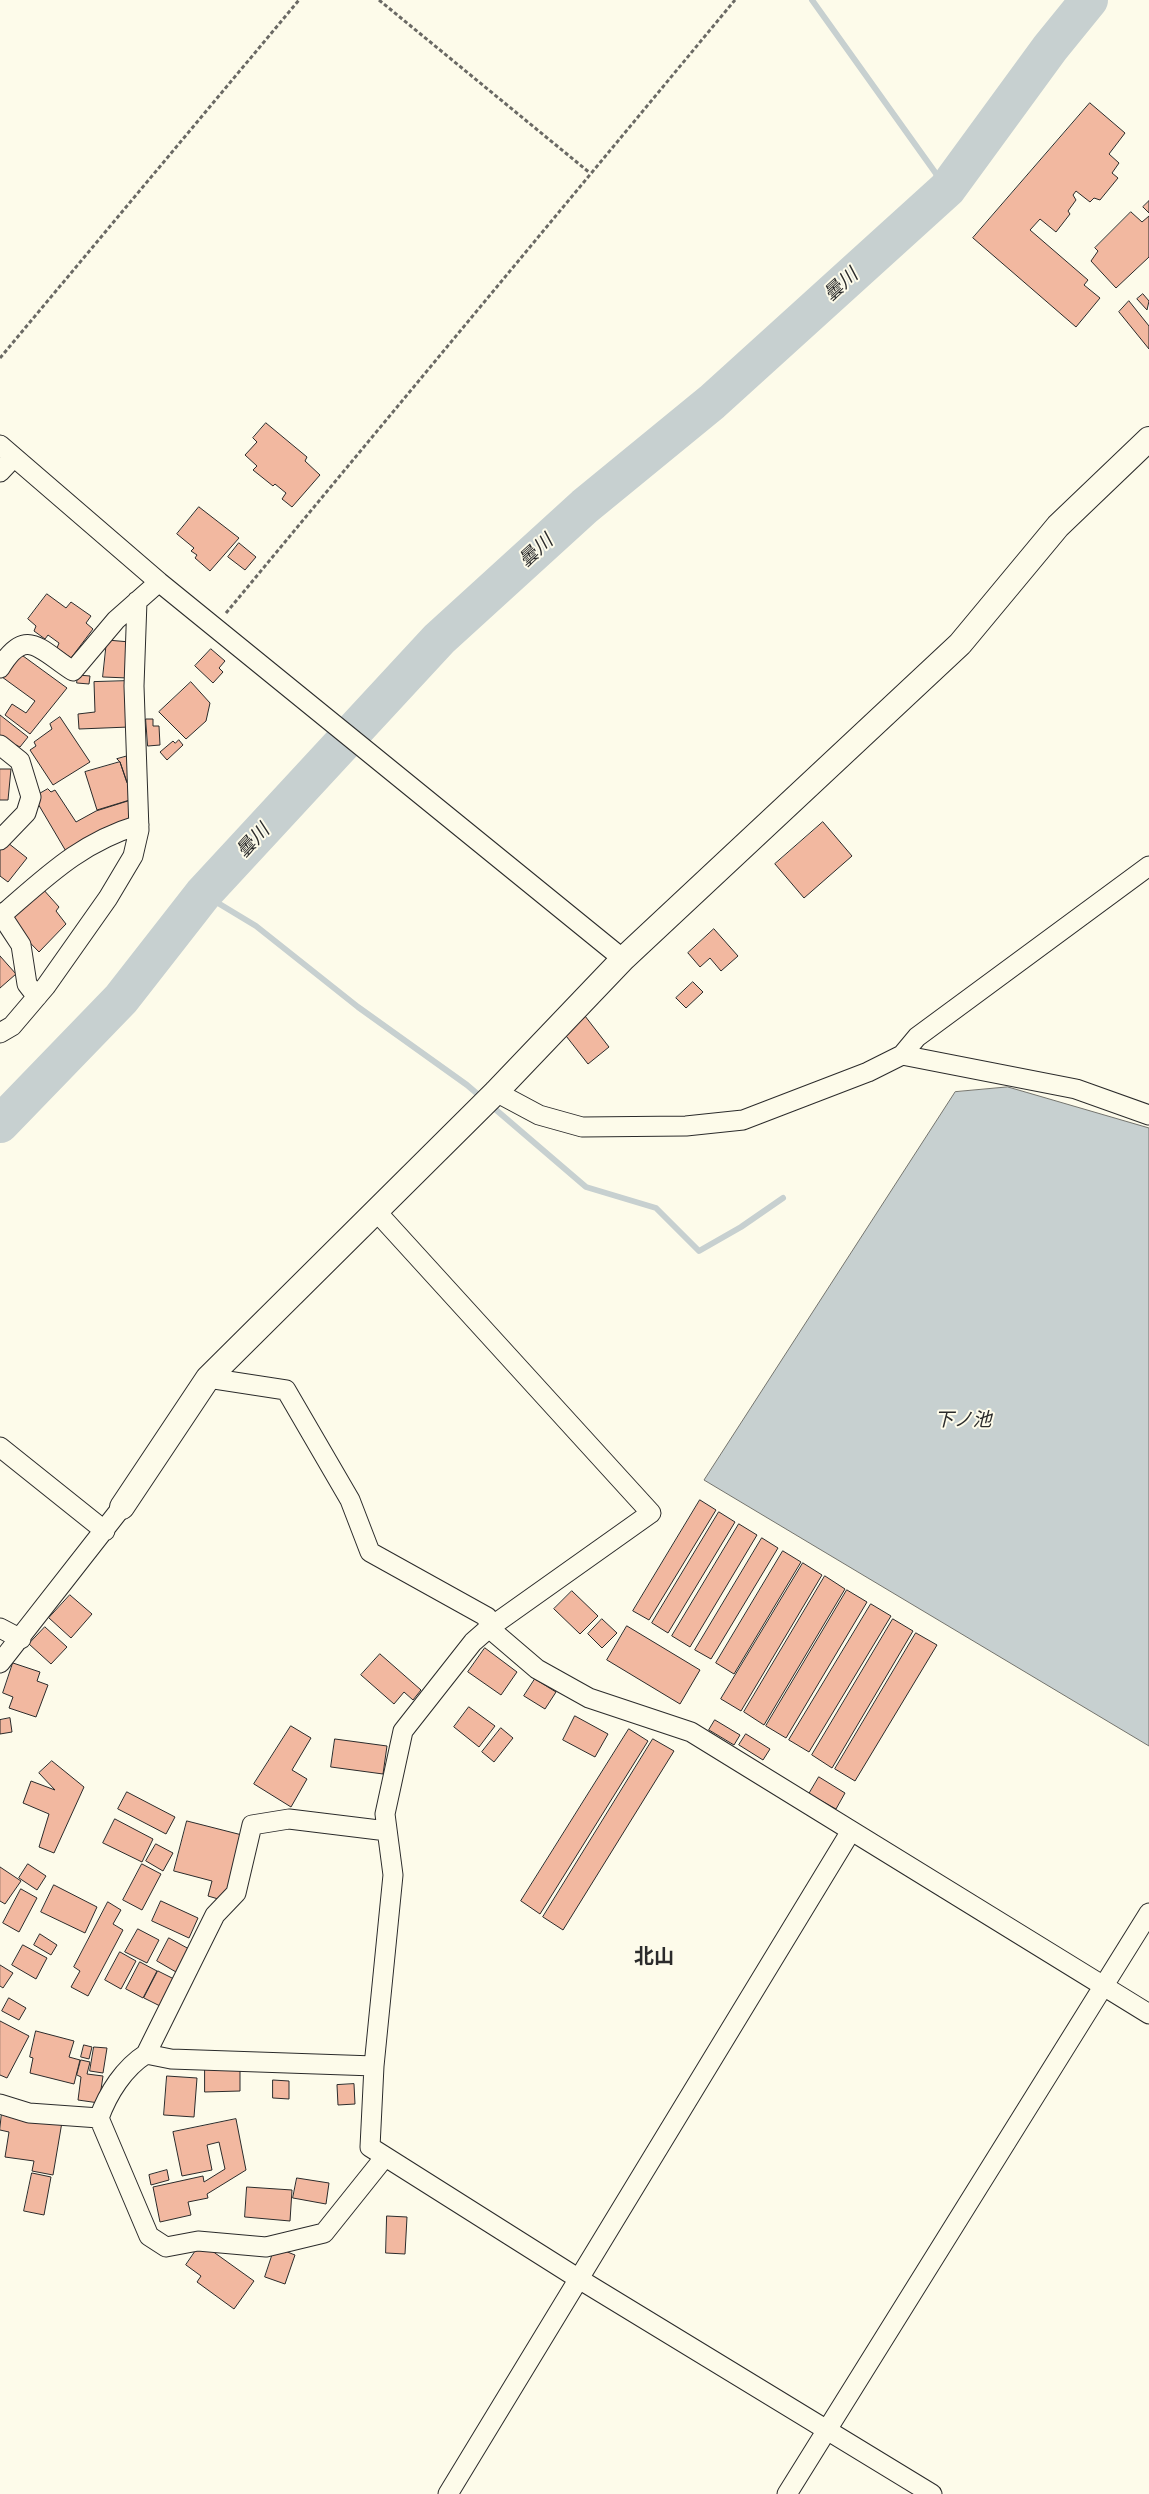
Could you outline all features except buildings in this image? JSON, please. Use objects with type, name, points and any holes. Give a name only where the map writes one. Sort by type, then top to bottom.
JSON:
[{"type":"street","points":[[0,1664],[105,1531],[208,1378],[375,1210],[496,1092],[623,959],[960,644],[1058,526],[1149,439]]},
{"type":"street","points":[[0,472],[7,451],[159,582],[216,626],[378,762],[623,959]]},
{"type":"street","points":[[0,668],[8,654],[19,644],[30,643],[73,671],[116,620],[159,582]]},
{"type":"street","points":[[0,1033],[12,1026],[37,996],[108,898],[133,856],[139,825],[134,686],[137,601]]},
{"type":"street","points":[[0,745],[20,761],[31,797],[26,813],[0,840]]},
{"type":"street","points":[[37,996],[27,984],[21,945],[1,914],[66,859],[90,844],[118,831],[139,825]]},
{"type":"street","points":[[496,1092],[539,1115],[582,1127],[686,1126],[743,1120],[868,1072],[902,1055],[917,1037],[1149,866]]},
{"type":"street","points":[[902,1055],[1076,1089],[1149,1115]]},
{"type":"street","points":[[375,1210],[651,1513],[489,1628],[473,1642],[403,1731],[385,1814],[393,1875],[374,2066],[370,2147],[384,2158],[579,2279],[828,2428],[932,2494]]},
{"type":"street","points":[[208,1378],[286,1390],[350,1500],[370,1552],[487,1617],[489,1628],[545,1674],[589,1698],[691,1732],[1149,2014]]},
{"type":"street","points":[[0,1448],[105,1531]]},
{"type":"street","points":[[0,1628],[21,1639]]},
{"type":"street","points":[[384,2158],[324,2233],[266,2247],[198,2241],[166,2247],[149,2236],[99,2118],[105,2101],[133,2063],[146,2054],[215,1915],[236,1892],[252,1826],[289,1820],[387,1831]]},
{"type":"street","points":[[448,2494],[851,1831]]},
{"type":"street","points":[[787,2494],[1149,1913]]},
{"type":"street","points":[[146,2054],[171,2059],[374,2066]]},
{"type":"street","points":[[0,2104],[29,2113],[99,2118]]},
{"type":"path","points":[[0,358],[299,0]]},
{"type":"path","points":[[379,0],[590,173]]},
{"type":"path","points":[[216,626],[735,0]]},
{"type":"water","name":"下ノ池","points":[[1008,1087],[1149,1128],[1149,1746],[704,1480],[955,1092]]},
{"type":"waterway","points":[[812,0],[947,189]]},
{"type":"waterway","name":"曇川","points":[[0,1124],[121,999],[203,894],[439,639],[585,506],[712,402],[947,189],[1050,48],[1089,0]]},
{"type":"waterway","points":[[203,894],[256,926],[358,1007],[467,1085],[586,1187],[656,1208],[699,1251],[741,1227],[783,1198]]},
{"type":"district","name":"北山","points":[[654,1957]]}]
